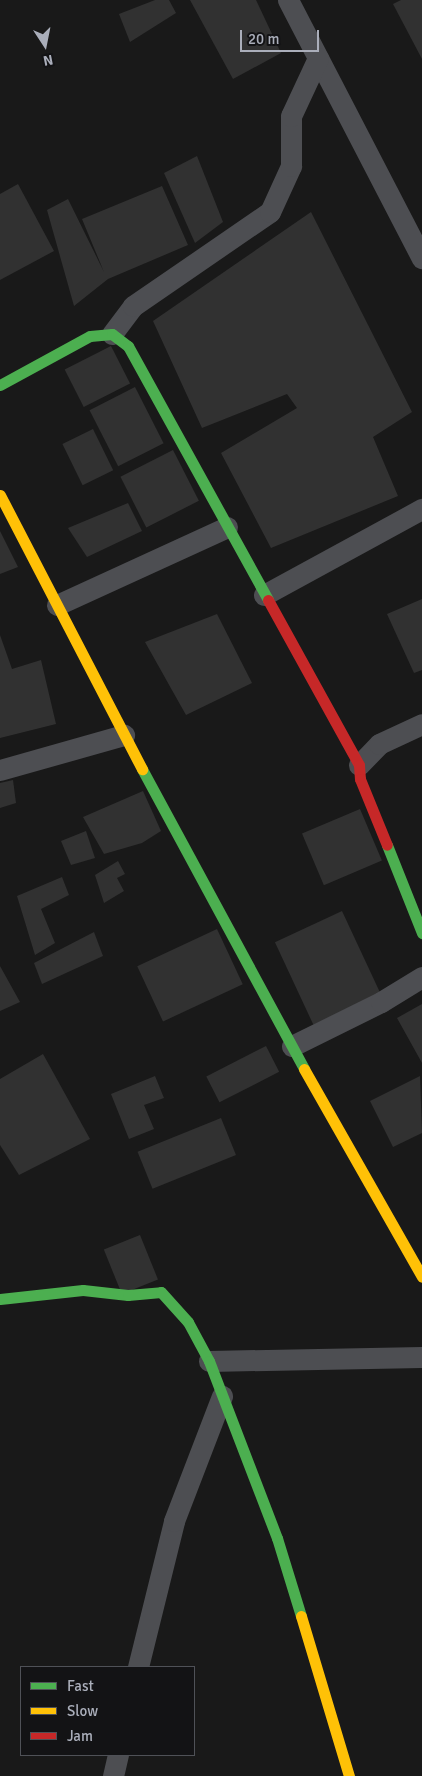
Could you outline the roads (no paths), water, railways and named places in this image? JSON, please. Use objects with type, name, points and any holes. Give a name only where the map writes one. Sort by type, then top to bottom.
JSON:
[{"type":"street","points":[[288,0],[422,258]]},
{"type":"street","points":[[112,334],[133,306],[270,212],[291,166],[292,116],[318,58]]},
{"type":"street","points":[[0,385],[90,336],[112,334],[128,346],[359,765],[360,779],[422,933]]},
{"type":"street","points":[[0,495],[124,735],[292,1046],[422,1277]]},
{"type":"street","points":[[264,595],[422,509]]},
{"type":"street","points":[[57,605],[227,527]]},
{"type":"street","points":[[359,765],[379,744],[422,724]]},
{"type":"street","points":[[0,770],[124,735]]},
{"type":"street","points":[[292,1046],[381,1002],[422,976]]},
{"type":"street","points":[[0,1299],[83,1290],[128,1295],[161,1292],[188,1322],[209,1361],[277,1538],[349,1776]]},
{"type":"street","points":[[209,1361],[422,1357]]},
{"type":"street","points":[[138,1666],[174,1521],[222,1396]]},
{"type":"street","points":[[113,1776],[118,1756]]}]
